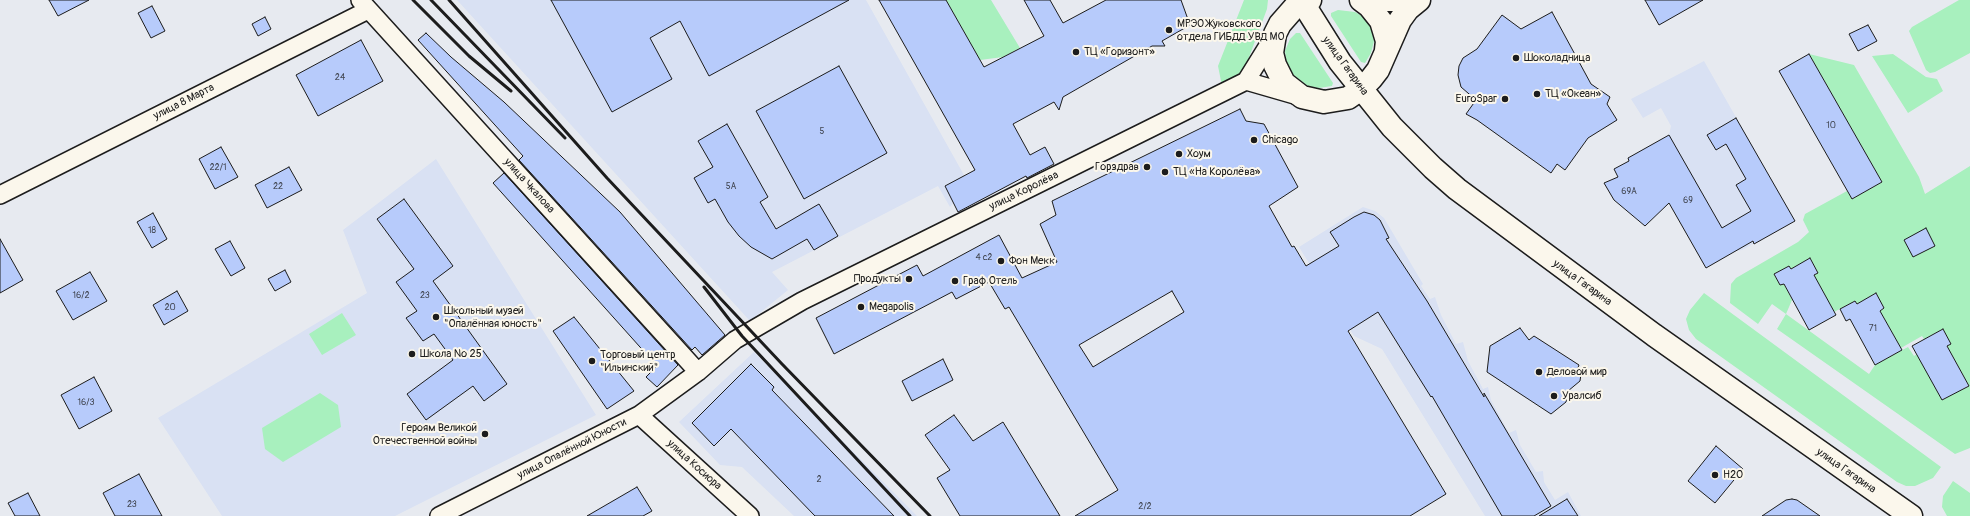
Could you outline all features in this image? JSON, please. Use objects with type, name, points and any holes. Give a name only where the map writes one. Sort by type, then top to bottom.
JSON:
[{"type":"main road","points":[[1361,0],[1369,6],[1381,21],[1387,41],[1386,50]]},
{"type":"main road","points":[[1382,0],[1399,0]]},
{"type":"main road","points":[[1305,1],[1286,16],[1275,34],[1272,53],[1275,65],[1284,83],[1302,97],[1324,102],[1336,102],[1348,98],[1361,89],[1378,70],[1400,20],[1408,9],[1419,0]]},
{"type":"main road","name":"улица Гагарина","points":[[1305,1],[1340,62],[1392,127],[1418,154],[1477,206],[1654,335],[1911,516]]},
{"type":"street","name":"улица 8 Марта","points":[[0,195],[364,5]]},
{"type":"street","name":"улица Чкалова","points":[[364,5],[698,372]]},
{"type":"street","points":[[1275,34],[1246,81],[1302,97]]},
{"type":"street","name":"улица Королёва","points":[[698,372],[735,340],[802,301],[1246,81]]},
{"type":"street","name":"улица Опалённой Юности","points":[[439,516],[639,414],[698,372]]},
{"type":"street","name":"улица Косиора","points":[[639,414],[750,516]]},
{"type":"shaded area","points":[[457,0],[866,0],[969,184],[950,207],[938,186],[772,272],[788,290],[750,321]]},
{"type":"shaded area","points":[[1704,61],[1795,221],[1742,250],[1735,251],[1640,152],[1669,135],[1671,126],[1661,108],[1643,118],[1631,99]]},
{"type":"shaded area","name":"Школа № 25","points":[[436,159],[596,415],[395,516],[222,516],[158,418],[367,293],[343,230]]},
{"type":"shaded area","points":[[1363,207],[1375,211],[1384,218],[1423,284],[1421,286],[1430,299],[1435,297],[1441,315],[1456,344],[1463,342],[1468,361],[1483,389],[1488,387],[1491,400],[1509,433],[1516,430],[1520,445],[1536,472],[1543,471],[1544,482],[1555,500],[1568,492],[1581,516],[1485,516],[1382,349],[1354,336],[1299,247]]},
{"type":"shaded area","points":[[754,352],[917,516],[794,516],[742,467],[720,465],[679,422]]},
{"type":"green space","points":[[946,0],[991,0],[1020,48],[1003,57],[980,60]]},
{"type":"green space","points":[[1244,0],[1268,0],[1267,9],[1245,68],[1238,77],[1222,86],[1218,66]]},
{"type":"green space","points":[[1959,0],[1970,0],[1970,53],[1935,72],[1930,73],[1926,70],[1909,31],[1912,27]]},
{"type":"green space","points":[[1338,10],[1355,12],[1364,17],[1370,24],[1374,41],[1371,53],[1365,63],[1361,62],[1331,16],[1331,13]]},
{"type":"green space","points":[[1296,33],[1300,33],[1333,83],[1332,86],[1319,88],[1309,87],[1292,74],[1287,66],[1285,51],[1290,39]]},
{"type":"green space","points":[[1809,54],[1854,65],[1919,177],[1925,194],[1970,166],[1970,448],[1955,454],[1777,329],[1786,314],[1772,304],[1758,324],[1730,303],[1731,284],[1736,278],[1798,242],[1809,232],[1803,220],[1805,214],[1847,191],[1852,199],[1882,182]],"holes":[[[1810,258],[1818,273],[1814,275],[1834,312],[1855,301],[1857,304],[1876,293],[1884,308],[1880,311],[1901,348],[1922,336],[1924,339],[1943,329],[1951,344],[1947,346],[1969,386],[1942,400],[1917,354],[1914,356],[1908,347],[1875,365],[1869,374],[1786,314],[1792,300],[1784,284],[1780,285],[1774,274],[1789,266],[1791,269]]]},
{"type":"green space","points":[[1893,54],[1926,77],[1937,79],[1943,91],[1908,113],[1872,56]]},
{"type":"green space","points":[[1704,293],[1941,467],[1933,478],[1915,486],[1906,486],[1897,482],[1696,339],[1689,330],[1686,319],[1690,310]]},
{"type":"green space","points":[[342,313],[356,335],[322,355],[309,334]]},
{"type":"green space","points":[[320,393],[338,405],[341,427],[283,462],[265,449],[262,428]]},
{"type":"green space","points":[[1953,481],[1970,493],[1970,516],[1947,516],[1942,507],[1943,496]]},
{"type":"building","points":[[49,0],[89,0],[58,16]]},
{"type":"building","points":[[551,0],[849,0],[709,76],[680,21],[650,38],[672,79],[612,112]]},
{"type":"building","points":[[879,0],[946,0],[984,67],[1044,36],[1024,0],[1050,0],[1063,23],[1106,0],[1181,0],[1190,25],[1162,41],[1165,46],[1152,46],[1063,97],[1059,110],[1054,102],[1013,124],[1030,155],[1045,147],[1054,164],[1027,178],[1026,176],[958,212],[945,186],[975,170]]},
{"type":"building","points":[[1645,0],[1703,0],[1659,25]]},
{"type":"building","points":[[152,6],[165,31],[151,38],[138,13]]},
{"type":"building","name":"ТЦ «Океан»","points":[[1552,12],[1591,84],[1610,97],[1607,104],[1617,120],[1588,138],[1565,170],[1557,164],[1551,173],[1477,120],[1466,114],[1476,100],[1461,87],[1458,75],[1459,66],[1463,58],[1477,49],[1502,15],[1521,29]]},
{"type":"building","points":[[265,17],[271,29],[258,36],[252,24]]},
{"type":"building","points":[[1868,25],[1877,41],[1858,51],[1849,34]]},
{"type":"building","points":[[426,33],[451,57],[504,102],[620,212],[725,335],[702,355],[695,347],[692,350],[519,160],[523,156],[418,40]]},
{"type":"building","points":[[361,40],[383,81],[318,116],[296,75]]},
{"type":"building","points":[[1809,54],[1882,182],[1852,199],[1779,71]]},
{"type":"building","points":[[839,66],[887,153],[804,199],[756,111]]},
{"type":"building","points":[[1240,109],[1246,121],[1264,124],[1298,187],[1269,206],[1292,247],[1294,246],[1306,266],[1339,246],[1330,232],[1354,217],[1364,212],[1374,215],[1380,220],[1389,238],[1386,239],[1427,301],[1484,397],[1484,393],[1551,506],[1534,516],[1502,516],[1432,396],[1431,397],[1378,312],[1348,331],[1446,494],[1410,516],[1075,516],[1118,490],[1009,307],[1005,309],[989,282],[956,299],[952,292],[834,354],[816,318],[917,265],[923,276],[999,235],[1022,278],[1057,262],[1040,224],[1056,215],[1052,201]],"holes":[[[1172,291],[1184,312],[1093,367],[1079,345]]]},
{"type":"building","points":[[1736,118],[1795,221],[1754,244],[1753,241],[1706,268],[1669,203],[1645,226],[1614,200],[1604,183],[1618,177],[1614,169],[1629,161],[1628,158],[1669,135],[1722,228],[1751,211],[1736,185],[1746,179],[1726,144],[1716,150],[1707,135]]},
{"type":"building","points":[[727,124],[768,197],[760,202],[776,229],[819,204],[838,236],[814,250],[807,239],[772,259],[751,247],[739,236],[728,222],[715,199],[708,203],[694,178],[713,167],[698,141]]},
{"type":"building","points":[[221,147],[238,177],[215,189],[199,159]]},
{"type":"building","points":[[289,167],[302,190],[267,208],[255,185]]},
{"type":"building","points":[[504,173],[678,365],[657,387],[646,377],[657,366],[493,183]]},
{"type":"building","points":[[404,199],[453,266],[433,281],[507,384],[484,401],[473,386],[426,420],[407,394],[453,360],[434,334],[423,341],[406,318],[417,311],[396,282],[414,269],[377,219]]},
{"type":"building","points":[[153,213],[167,239],[152,248],[137,222]]},
{"type":"building","points":[[1926,228],[1935,246],[1913,257],[1904,240]]},
{"type":"building","points":[[0,239],[23,280],[0,293]]},
{"type":"building","points":[[230,241],[245,268],[231,276],[215,249]]},
{"type":"building","points":[[1810,258],[1818,273],[1814,275],[1836,315],[1809,330],[1784,284],[1780,285],[1774,274],[1789,266],[1791,269]]},
{"type":"building","points":[[285,270],[291,282],[275,291],[268,279]]},
{"type":"building","points":[[90,272],[107,301],[73,320],[56,291]]},
{"type":"building","points":[[177,291],[188,311],[164,325],[153,305]]},
{"type":"building","points":[[1876,293],[1884,308],[1880,311],[1902,350],[1875,365],[1850,319],[1846,321],[1840,309],[1855,301],[1857,304]]},
{"type":"building","name":"Торговый центр \"Ильинский\"","points":[[574,317],[634,391],[607,409],[553,331]]},
{"type":"building","name":"Деловой мир","points":[[1520,328],[1529,340],[1534,336],[1579,365],[1577,370],[1581,374],[1580,381],[1568,391],[1566,402],[1551,414],[1487,372],[1490,346]]},
{"type":"building","points":[[1943,329],[1951,344],[1947,346],[1969,386],[1942,400],[1912,346]]},
{"type":"building","points":[[943,359],[953,380],[912,401],[902,381]]},
{"type":"building","points":[[751,364],[774,387],[772,390],[894,516],[815,516],[731,429],[714,446],[692,423]]},
{"type":"building","points":[[94,377],[112,411],[79,429],[61,395]]},
{"type":"building","points":[[954,415],[973,441],[1003,422],[1060,516],[960,516],[937,478],[950,470],[925,435]]},
{"type":"building","name":"H2O","points":[[1716,446],[1743,469],[1715,503],[1688,481]]},
{"type":"building","points":[[139,474],[162,516],[115,516],[103,493]]},
{"type":"building","points":[[637,487],[652,511],[643,516],[587,516]]},
{"type":"building","points":[[28,493],[40,516],[15,516],[8,503]]},
{"type":"building","points":[[1567,499],[1578,516],[1539,516]]},
{"type":"building","points":[[1786,500],[1797,500],[1820,516],[1762,516]]},
{"type":"railway","points":[[413,0],[469,56],[511,91]]},
{"type":"railway","points":[[431,0],[565,138]]},
{"type":"railway","points":[[449,0],[607,178],[782,364],[930,516]]},
{"type":"railway","points":[[704,287],[742,336],[910,516]]},
{"type":"place","name":"МРЭО Жуковского отдела ГИБДД УВД МО","points":[[1169,30]]},
{"type":"place","name":"ТЦ «Горизонт»","points":[[1076,52]]},
{"type":"place","name":"Шоколадница","points":[[1516,58]]},
{"type":"place","name":"ТЦ «Океан»","points":[[1537,94]]},
{"type":"place","name":"EuroSpar","points":[[1505,99]]},
{"type":"place","name":"Chicago","points":[[1254,140]]},
{"type":"place","name":"Хоум","points":[[1179,154]]},
{"type":"place","name":"Горздрав","points":[[1147,167]]},
{"type":"place","name":"ТЦ «На Королёва»","points":[[1165,172]]},
{"type":"place","name":"Фон Мекк","points":[[1001,261]]},
{"type":"place","name":"Продукты","points":[[909,279]]},
{"type":"place","name":"Граф Отель","points":[[955,281]]},
{"type":"place","name":"Megapolis","points":[[861,307]]},
{"type":"place","name":"Школьный музей \"Опалённая юность\"","points":[[436,317]]},
{"type":"place","name":"Школа № 25","points":[[412,354]]},
{"type":"place","name":"Торговый центр \"Ильинский\"","points":[[592,361]]},
{"type":"place","name":"Деловой мир","points":[[1539,372]]},
{"type":"place","name":"Уралсиб","points":[[1554,396]]},
{"type":"place","name":"Героям Великой Отечественной войны","points":[[485,434]]},
{"type":"place","name":"H2O","points":[[1715,475]]}]
